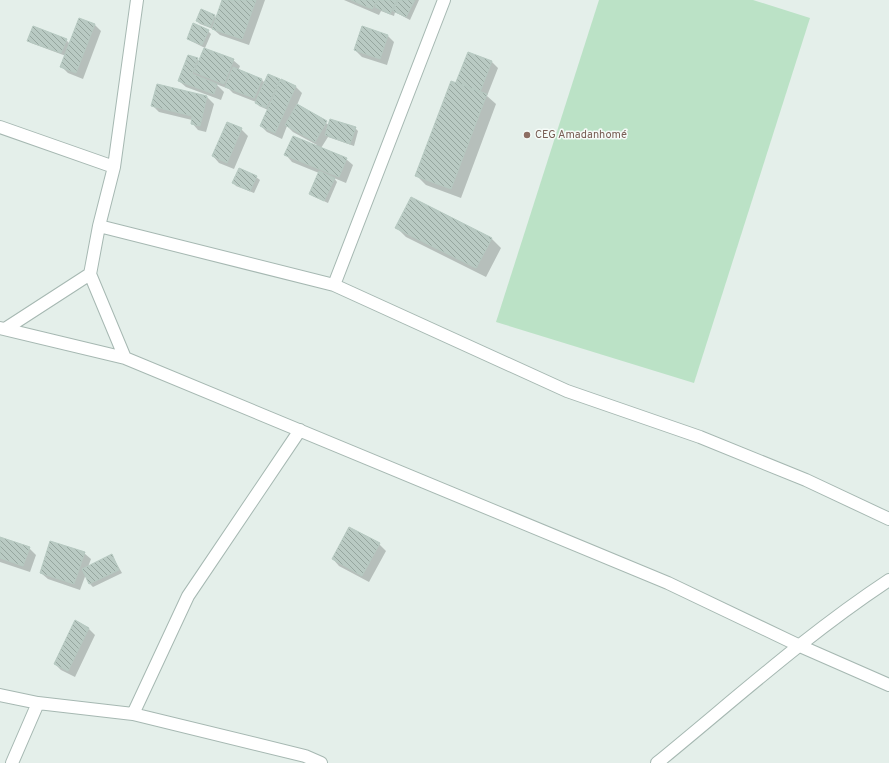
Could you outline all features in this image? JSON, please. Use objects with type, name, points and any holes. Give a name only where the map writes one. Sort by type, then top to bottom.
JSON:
[{"type":"street","points":[[125,358],[90,274],[98,226],[114,166],[137,0]]},
{"type":"street","points":[[334,285],[444,0]]},
{"type":"street","points":[[0,127],[114,166]]},
{"type":"street","points":[[98,226],[334,285],[567,391],[700,437],[806,480],[889,519]]},
{"type":"street","points":[[2,329],[90,274]]},
{"type":"street","points":[[2,329],[125,358],[668,584],[800,646],[889,685]]},
{"type":"street","points":[[133,714],[188,596],[300,430]]},
{"type":"street","points":[[657,763],[800,646],[872,591],[889,580]]},
{"type":"street","points":[[0,695],[38,703],[133,714],[305,756],[321,763]]},
{"type":"street","points":[[12,763],[38,703]]},
{"type":"green space","points":[[599,0],[753,0],[810,18],[694,383],[496,322]]},
{"type":"building","points":[[222,0],[256,0],[242,39],[212,29]]},
{"type":"building","points":[[351,0],[377,0],[372,9]]},
{"type":"building","points":[[378,0],[397,0],[390,14],[375,7]]},
{"type":"building","points":[[398,0],[415,0],[406,17],[393,11]]},
{"type":"building","points":[[201,9],[215,15],[210,27],[196,21]]},
{"type":"building","points":[[79,18],[95,24],[76,73],[60,67]]},
{"type":"building","points":[[193,23],[209,30],[202,45],[187,39]]},
{"type":"building","points":[[33,26],[67,39],[61,53],[27,41]]},
{"type":"building","points":[[362,26],[388,35],[380,59],[354,50]]},
{"type":"building","points":[[204,48],[234,59],[224,84],[194,72]]},
{"type":"building","points":[[468,52],[492,61],[480,92],[456,82]]},
{"type":"building","points":[[188,55],[198,58],[192,74],[217,84],[214,94],[178,81]]},
{"type":"building","points":[[233,67],[262,79],[254,98],[225,87]]},
{"type":"building","points":[[268,74],[280,79],[266,108],[255,103]]},
{"type":"building","points":[[281,79],[296,86],[275,133],[260,126]]},
{"type":"building","points":[[451,81],[487,94],[451,189],[415,176]]},
{"type":"building","points":[[157,84],[207,96],[200,126],[191,124],[192,116],[151,106]]},
{"type":"building","points":[[297,104],[327,121],[315,142],[285,125]]},
{"type":"building","points":[[330,119],[356,127],[350,144],[325,135]]},
{"type":"building","points":[[227,122],[242,128],[227,163],[212,156]]},
{"type":"building","points":[[293,136],[347,158],[339,177],[284,155]]},
{"type":"building","points":[[239,168],[257,176],[250,191],[232,183]]},
{"type":"building","points":[[319,171],[335,178],[324,201],[309,194]]},
{"type":"building","points":[[411,197],[492,238],[476,268],[395,228]]},
{"type":"building","points":[[349,527],[380,543],[362,576],[332,559]]},
{"type":"building","points":[[0,537],[30,547],[23,566],[0,558]]},
{"type":"building","points":[[50,541],[85,552],[74,584],[40,573]]},
{"type":"building","points":[[112,554],[119,570],[89,584],[82,569]]},
{"type":"building","points":[[75,620],[89,628],[68,671],[54,664]]},
{"type":"place","name":"CEG Amadanhomé","points":[[527,135]]}]
